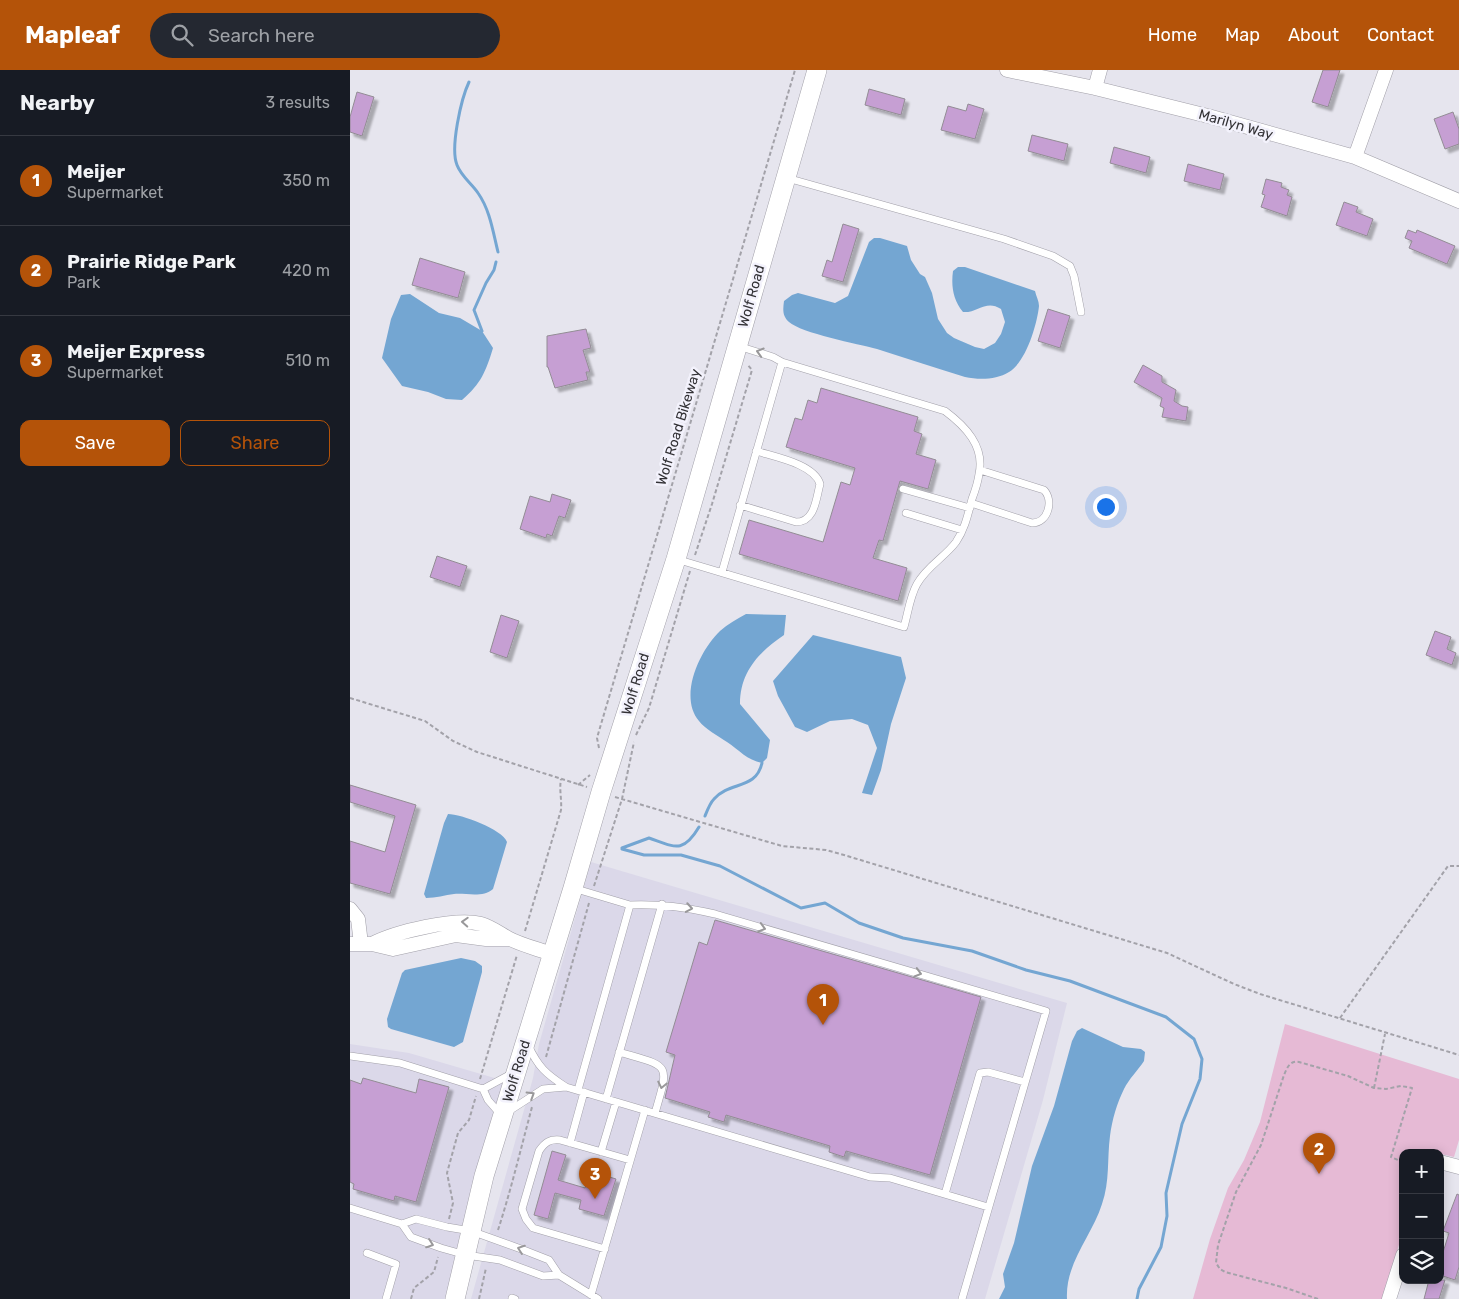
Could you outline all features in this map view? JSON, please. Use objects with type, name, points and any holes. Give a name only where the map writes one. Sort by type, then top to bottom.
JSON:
[{"type":"main road","name":"Wolf Road","points":[[455,1299],[484,1176],[601,792],[684,561],[743,347],[786,178],[817,70]]},
{"type":"street","name":"Marilyn Way","points":[[1007,70],[1096,88],[1208,116],[1355,158],[1459,201]]},
{"type":"street","points":[[1096,88],[1100,70]]},
{"type":"street","points":[[1355,158],[1386,70]]},
{"type":"street","points":[[350,909],[358,919],[361,944],[393,949],[456,935],[515,941],[552,954]]},
{"type":"street","points":[[1444,1163],[1459,1167]]},
{"type":"street","points":[[1390,1299],[1399,1269]]},
{"type":"lane","points":[[786,178],[995,236],[1053,256],[1070,266],[1074,276],[1080,312]]},
{"type":"lane","points":[[684,561],[904,627],[916,586],[931,565],[956,542],[962,530],[980,470],[976,446],[970,432],[945,411],[782,362],[774,356],[743,347]]},
{"type":"lane","points":[[722,572],[782,362]]},
{"type":"lane","points":[[740,505],[796,522],[803,522],[811,514],[820,484],[815,474],[803,467],[756,451]]},
{"type":"lane","points":[[903,489],[1032,523],[1038,523],[1045,517],[1050,502],[1048,494],[1044,490],[980,470]]},
{"type":"lane","points":[[906,513],[962,530]]},
{"type":"lane","points":[[573,888],[630,905],[662,904],[715,914],[1046,1011],[962,1299]]},
{"type":"lane","points":[[606,1099],[662,904]]},
{"type":"lane","points":[[570,1143],[581,1091],[630,905]]},
{"type":"lane","points":[[526,1039],[535,1060],[543,1070],[566,1086],[870,1177],[890,1178],[988,1207]]},
{"type":"lane","points":[[620,1052],[651,1061],[661,1066],[664,1072],[664,1081],[655,1113]]},
{"type":"lane","points":[[350,1056],[400,1063],[480,1088],[502,1116],[543,1088],[566,1086]]},
{"type":"lane","points":[[480,1088],[516,1071]]},
{"type":"lane","points":[[945,1194],[980,1073],[988,1072],[1025,1082]]},
{"type":"lane","points":[[601,1152],[616,1102]]},
{"type":"lane","points":[[350,1208],[402,1224],[416,1220],[471,1231],[549,1260],[559,1275],[595,1297],[605,1249],[645,1110]]},
{"type":"lane","points":[[605,1249],[533,1228],[526,1219],[522,1209],[539,1151],[545,1143],[552,1139],[630,1160]]},
{"type":"lane","points":[[402,1224],[411,1237],[441,1248],[466,1255],[500,1260],[543,1276],[559,1275]]},
{"type":"lane","points":[[367,1253],[396,1264],[386,1299]]},
{"type":"path","name":"Wolf Road Bikeway","points":[[599,752],[597,738],[634,607],[795,70]]},
{"type":"path","points":[[543,1070],[592,894],[622,799],[635,736],[650,708],[684,561],[712,504],[752,370],[746,362],[743,347]]},
{"type":"path","points":[[350,698],[425,721],[453,741],[477,752],[561,780],[590,787]]},
{"type":"path","points":[[578,785],[594,772]]},
{"type":"path","points":[[447,1227],[453,1203],[447,1173],[458,1133],[469,1120],[480,1088],[515,941],[560,810],[562,802],[559,788],[561,780]]},
{"type":"path","points":[[612,796],[782,846],[826,850],[844,854],[1166,952],[1234,984],[1339,1019],[1459,1055]]},
{"type":"path","points":[[1339,1019],[1448,866],[1459,866]]},
{"type":"path","points":[[1374,1088],[1385,1033]]},
{"type":"path","points":[[1318,1299],[1286,1288],[1225,1272],[1216,1263],[1216,1252],[1232,1202],[1261,1145],[1289,1065],[1295,1061],[1299,1062],[1342,1074],[1374,1088],[1386,1089],[1401,1086],[1412,1088],[1391,1156],[1399,1161]]},
{"type":"path","points":[[501,1220],[517,1159],[524,1142],[536,1092]]},
{"type":"path","points":[[411,1299],[414,1288],[434,1272],[441,1248]]},
{"type":"path","points":[[479,1299],[483,1276]]},
{"type":"shaded area","points":[[591,862],[1067,1003],[1043,1100],[985,1299],[471,1299],[533,1078],[539,1044]]},
{"type":"shaded area","points":[[1285,1024],[1459,1079],[1459,1140],[1454,1157],[1444,1155],[1444,1149],[1399,1149],[1399,1245],[1382,1299],[1193,1299],[1210,1239],[1228,1188],[1244,1160],[1260,1122]]},
{"type":"shaded area","points":[[350,1044],[409,1053],[512,1083],[456,1299],[350,1299]]},
{"type":"water","points":[[874,238],[907,246],[911,260],[920,274],[925,277],[932,293],[938,319],[947,333],[975,347],[984,349],[995,343],[1001,334],[1005,322],[1001,309],[996,306],[991,305],[963,312],[957,303],[954,293],[953,271],[958,267],[965,267],[1035,291],[1039,302],[1036,323],[1030,342],[1021,360],[1015,367],[1004,375],[993,378],[976,379],[965,377],[877,349],[817,334],[795,326],[787,320],[783,312],[784,301],[792,295],[798,293],[835,303],[848,296],[869,242]]},
{"type":"water","points":[[410,294],[439,313],[460,318],[482,331],[493,348],[482,377],[462,400],[446,399],[428,392],[402,386],[382,358],[391,319],[401,295]]},
{"type":"water","points":[[746,614],[786,615],[784,635],[767,648],[753,664],[743,682],[741,693],[740,704],[770,740],[767,758],[762,763],[747,757],[705,727],[693,711],[691,699],[694,674],[712,639],[729,624]]},
{"type":"water","points":[[813,635],[901,657],[906,678],[891,724],[881,770],[872,795],[862,793],[877,748],[868,725],[852,719],[830,721],[807,732],[795,727],[778,696],[773,681]]},
{"type":"water","points":[[448,814],[490,827],[504,837],[507,842],[493,889],[489,892],[426,898],[424,894]]},
{"type":"water","points":[[461,958],[475,961],[482,966],[463,1042],[454,1047],[388,1027],[387,1019],[402,973],[405,970]]},
{"type":"water","points":[[1082,1028],[1123,1047],[1141,1049],[1145,1052],[1144,1061],[1126,1085],[1115,1112],[1110,1136],[1105,1195],[1098,1216],[1070,1273],[1067,1299],[999,1299],[1005,1287],[1003,1274],[1014,1243],[1032,1166],[1054,1106],[1072,1041],[1077,1031]]},
{"type":"building","points":[[1323,70],[1340,70],[1328,107],[1312,102]]},
{"type":"building","points":[[869,89],[905,99],[901,115],[865,105]]},
{"type":"building","points":[[357,92],[374,97],[362,136],[350,132],[350,117]]},
{"type":"building","points":[[968,104],[984,109],[975,139],[941,130],[948,106],[966,111]]},
{"type":"building","points":[[1453,112],[1459,129],[1459,144],[1445,149],[1434,119]]},
{"type":"building","points":[[1032,135],[1068,144],[1064,161],[1028,151]]},
{"type":"building","points":[[1114,147],[1150,157],[1146,173],[1110,163]]},
{"type":"building","points":[[1188,164],[1224,174],[1220,190],[1184,181]]},
{"type":"building","points":[[1266,179],[1282,183],[1281,187],[1289,190],[1287,195],[1292,197],[1287,216],[1261,207],[1265,195],[1262,194]]},
{"type":"building","points":[[1344,202],[1358,207],[1356,212],[1373,219],[1367,236],[1336,225]]},
{"type":"building","points":[[843,224],[859,229],[843,282],[822,276],[827,260],[832,262]]},
{"type":"building","points":[[1408,230],[1416,233],[1417,230],[1455,246],[1447,264],[1409,248],[1412,241],[1405,238]]},
{"type":"building","points":[[420,258],[465,272],[458,298],[412,285]]},
{"type":"building","points":[[1048,309],[1070,316],[1060,348],[1038,341]]},
{"type":"building","points":[[586,329],[591,348],[583,350],[590,372],[586,372],[588,380],[555,388],[547,367],[547,336]]},
{"type":"building","points":[[1143,365],[1162,376],[1162,382],[1176,390],[1174,401],[1188,407],[1186,421],[1162,417],[1164,408],[1160,406],[1162,398],[1134,382]]},
{"type":"building","points":[[821,388],[918,417],[914,431],[922,434],[916,454],[936,460],[928,489],[900,481],[883,541],[879,540],[873,558],[907,568],[898,601],[739,554],[749,520],[823,542],[841,482],[850,485],[855,468],[786,447],[795,418],[802,420],[808,400],[817,403]]},
{"type":"building","points":[[552,494],[571,500],[565,518],[559,516],[552,536],[547,534],[546,538],[520,529],[530,496],[550,502]]},
{"type":"building","points":[[437,556],[467,566],[460,587],[430,577]]},
{"type":"building","points":[[501,615],[519,621],[507,658],[490,652]]},
{"type":"building","points":[[1435,631],[1451,637],[1447,649],[1456,653],[1452,665],[1426,655]]},
{"type":"building","points":[[350,785],[416,805],[390,894],[350,883],[350,841],[385,852],[395,816],[350,802]]},
{"type":"building","points":[[715,920],[981,997],[930,1175],[846,1151],[844,1157],[829,1152],[830,1146],[726,1115],[724,1122],[708,1117],[710,1112],[665,1098],[675,1055],[666,1052],[699,942],[707,945]]},
{"type":"building","points":[[363,1078],[416,1093],[419,1079],[449,1087],[416,1202],[395,1196],[394,1201],[353,1189],[354,1184],[350,1182],[350,1080],[361,1084]]},
{"type":"building","points":[[552,1151],[566,1155],[558,1180],[585,1188],[590,1171],[616,1179],[604,1216],[579,1209],[581,1200],[555,1193],[548,1219],[534,1215]]},
{"type":"building","points":[[1457,1194],[1459,1195],[1459,1267],[1455,1280],[1444,1276],[1444,1249],[1449,1233],[1444,1231]]},
{"type":"building","points":[[1428,1284],[1444,1284],[1439,1299],[1424,1299]]},
{"type":"waterway","points":[[469,82],[457,124],[455,157],[459,169],[482,200],[491,221],[498,252]]},
{"type":"waterway","points":[[482,331],[474,310],[494,270],[496,262]]},
{"type":"waterway","points":[[705,816],[710,805],[720,793],[748,782],[759,772],[762,763]]},
{"type":"waterway","points":[[622,848],[649,838],[672,846],[683,845],[699,827]]},
{"type":"waterway","points":[[622,849],[644,855],[681,855],[720,866],[801,908],[825,903],[859,923],[903,938],[972,951],[1026,970],[1070,981],[1166,1017],[1194,1039],[1202,1059],[1200,1079],[1182,1124],[1166,1193],[1167,1216],[1161,1247],[1139,1289],[1137,1299]]},
{"type":"place","name":"Meijer","points":[[823,1025]]},
{"type":"place","name":"Prairie Ridge Park","points":[[1319,1174]]},
{"type":"place","name":"Meijer Express","points":[[595,1199]]}]
